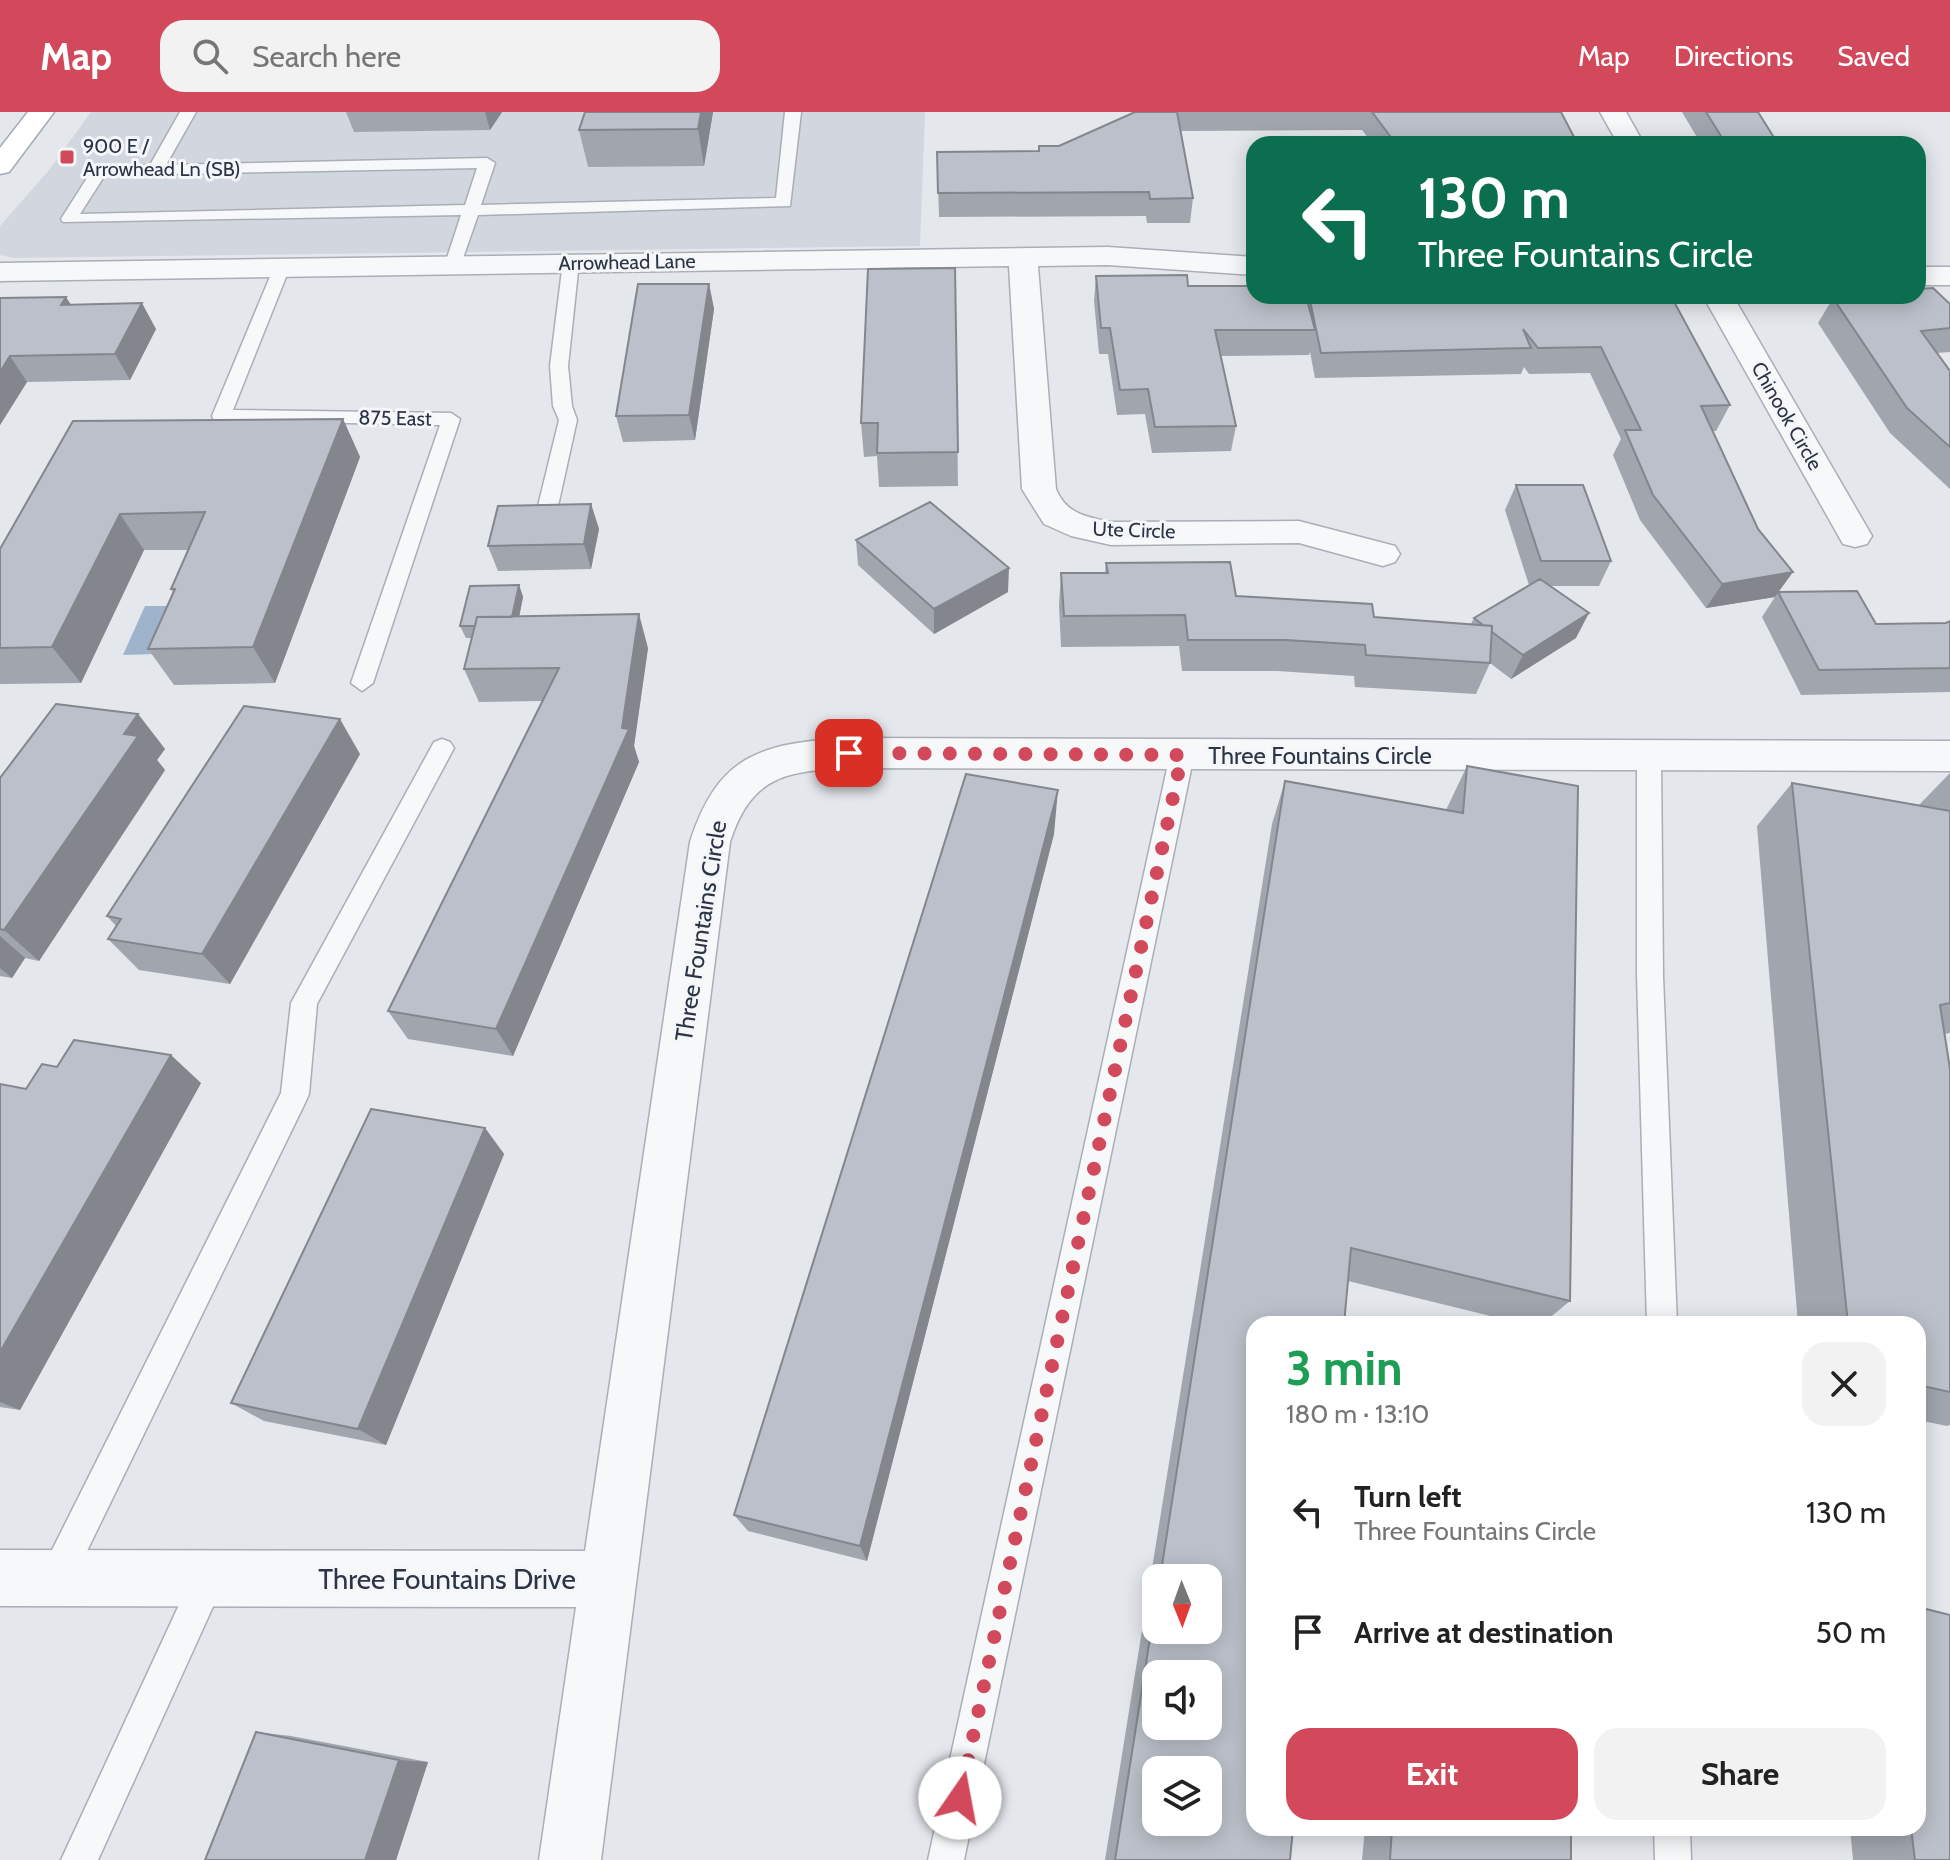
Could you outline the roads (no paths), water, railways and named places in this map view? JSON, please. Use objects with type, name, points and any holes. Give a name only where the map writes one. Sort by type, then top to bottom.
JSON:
[{"type":"main road","points":[[0,166],[41,112]]},
{"type":"street","points":[[1613,112],[1626,136]]},
{"type":"street","name":"Arrowhead Lane","points":[[0,272],[1023,256],[1108,256],[1246,265]]},
{"type":"street","name":"Ute Circle","points":[[1023,256],[1039,489],[1046,507],[1058,518],[1089,531],[1121,533],[1301,532],[1383,554]]},
{"type":"street","points":[[1926,276],[1950,276]]},
{"type":"street","name":"Chinook Circle","points":[[1723,304],[1855,536]]},
{"type":"street","name":"Three Fountains Circle","points":[[611,1579],[710,842],[725,799],[741,780],[763,766],[825,754],[1950,756]]},
{"type":"street","name":"Three Fountains Drive","points":[[0,1578],[611,1579],[570,1860]]},
{"type":"lane","points":[[155,170],[188,112]]},
{"type":"lane","points":[[453,264],[471,212],[487,163],[100,170],[69,219],[471,212],[784,203],[793,112]]},
{"type":"lane","points":[[548,506],[568,420],[561,408],[561,335],[571,262]]},
{"type":"lane","name":"875 East","points":[[282,267],[221,416],[451,419],[362,683]]},
{"type":"lane","points":[[56,1578],[295,1094],[304,1003],[442,748]]},
{"type":"lane","points":[[946,1860],[1182,755]]},
{"type":"lane","points":[[1649,757],[1650,976],[1662,1316]]},
{"type":"lane","points":[[79,1860],[209,1578]]},
{"type":"lane","points":[[1672,1836],[1673,1860]]},
{"type":"water","points":[[145,606],[179,606],[158,654],[123,655]]},
{"type":"place","name":"900 E / Arrowhead Ln (SB)","points":[[67,157]]}]
